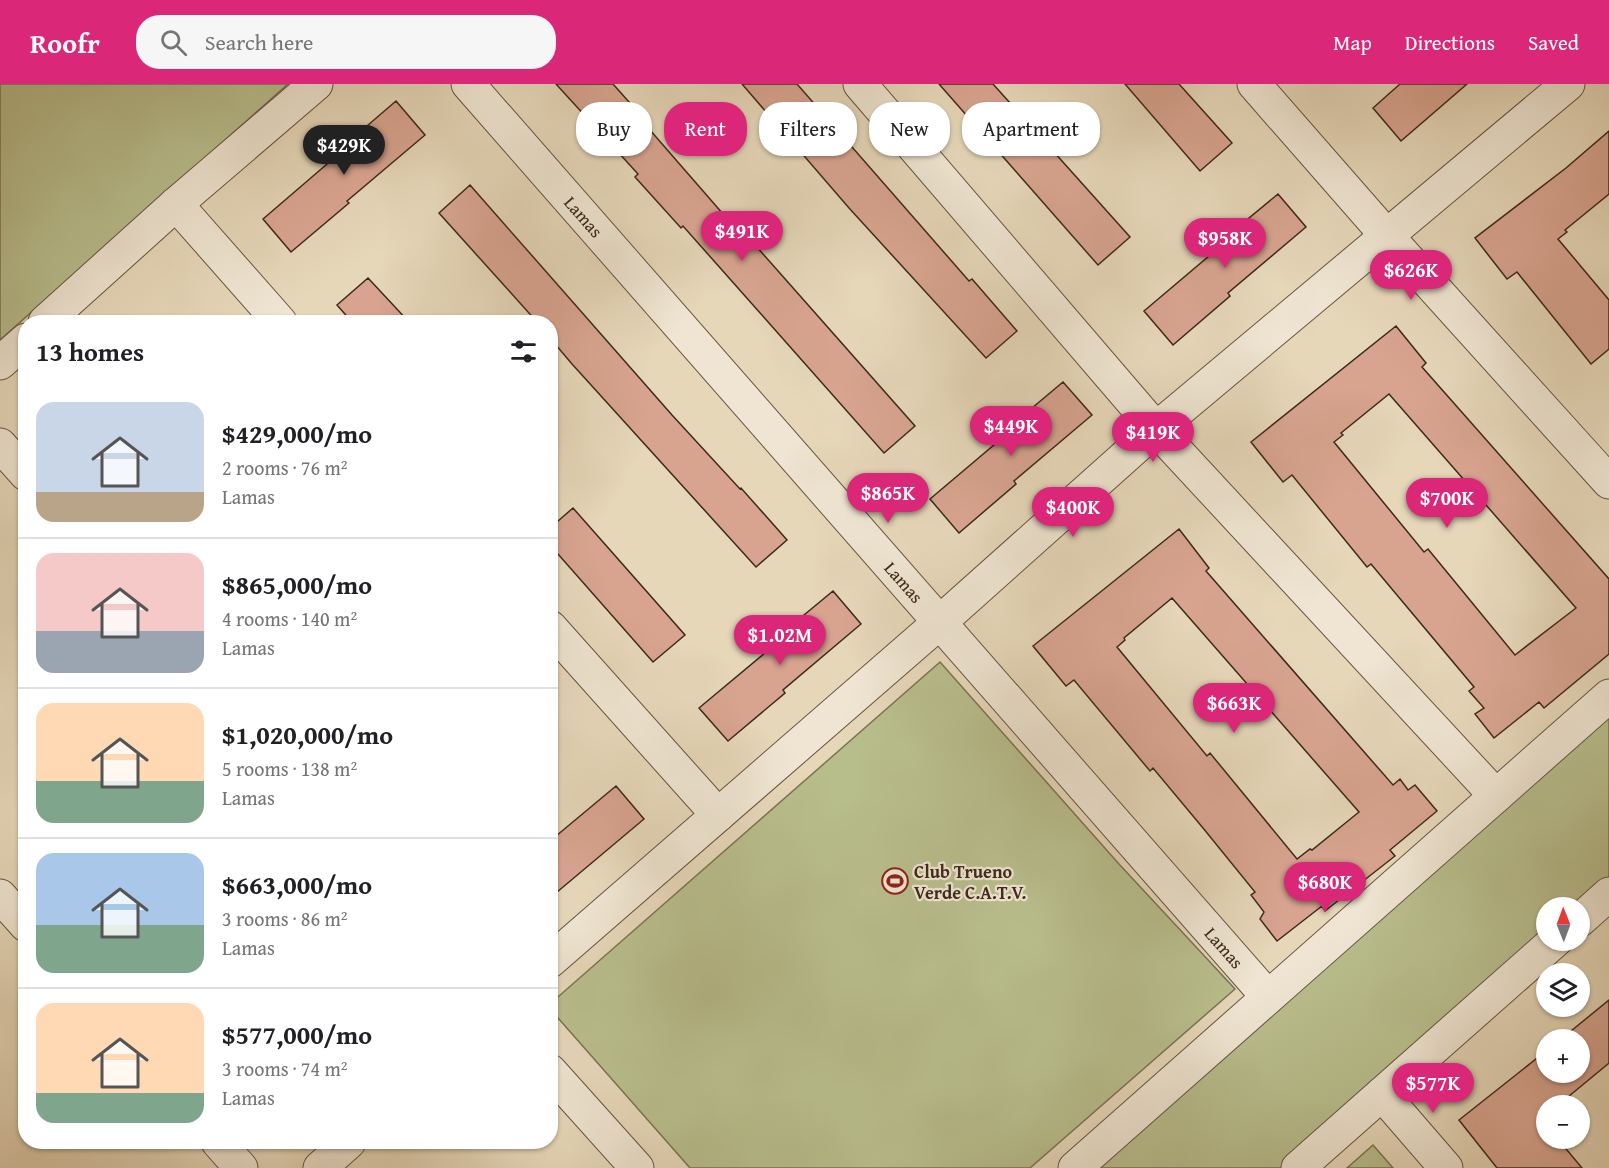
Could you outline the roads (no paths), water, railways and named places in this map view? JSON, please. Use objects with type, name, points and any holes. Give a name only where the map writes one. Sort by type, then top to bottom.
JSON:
[{"type":"street","points":[[53,315],[176,204],[316,84]]},
{"type":"street","name":"Lamas","points":[[468,84],[1268,997]]},
{"type":"street","points":[[860,84],[1156,429],[1496,796]]},
{"type":"street","points":[[1254,84],[1387,236],[1609,482]]},
{"type":"street","points":[[558,954],[940,622],[1156,429],[1568,84]]},
{"type":"street","points":[[176,204],[274,315]]},
{"type":"street","points":[[0,363],[18,347]]},
{"type":"street","points":[[0,445],[18,465]]},
{"type":"street","points":[[558,636],[718,815]]},
{"type":"street","points":[[1075,1168],[1609,696]]},
{"type":"street","points":[[0,896],[18,916]]},
{"type":"street","points":[[1298,1168],[1544,951]]},
{"type":"street","points":[[558,1080],[637,1168]]},
{"type":"street","points":[[1382,1094],[1446,1168]]},
{"type":"street","points":[[224,1149],[241,1168]]},
{"type":"street","points":[[320,1168],[341,1149]]},
{"type":"place","name":"Club Trueno Verde C.A.T.V.","points":[[895,881]]}]
